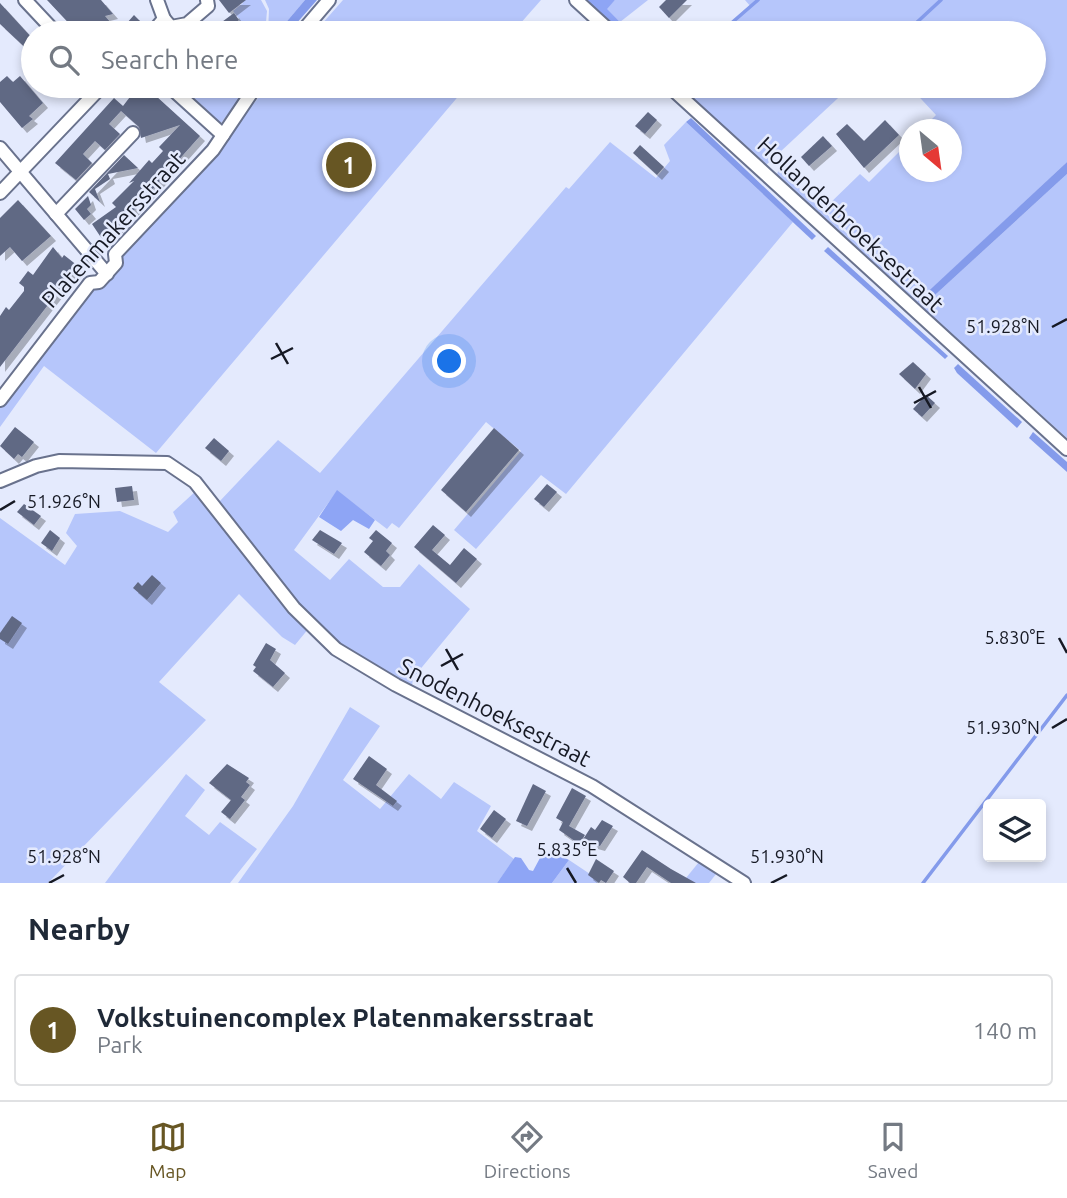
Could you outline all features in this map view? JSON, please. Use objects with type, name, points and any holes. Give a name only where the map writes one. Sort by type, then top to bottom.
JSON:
[{"type":"street","points":[[25,0],[45,21]]},
{"type":"street","points":[[157,0],[165,21]]},
{"type":"street","points":[[190,21],[208,6],[207,0]]},
{"type":"street","points":[[311,21],[329,0]]},
{"type":"street","points":[[576,0],[599,21]]},
{"type":"street","points":[[0,193],[91,98]]},
{"type":"street","points":[[182,98],[223,135]]},
{"type":"street","name":"Platenmakersstraat","points":[[0,400],[90,283],[99,282],[107,274],[116,263],[115,254],[223,135],[248,98]]},
{"type":"street","name":"Hollanderbroeksestraat","points":[[682,98],[1067,449]]},
{"type":"street","points":[[56,214],[133,132]]},
{"type":"street","points":[[0,148],[107,274]]},
{"type":"street","name":"Snodenhoeksestraat","points":[[0,481],[36,466],[59,461],[167,463],[195,482],[295,608],[336,649],[396,685],[592,786],[744,883]]},
{"type":"shaded area","points":[[242,0],[261,0],[267,11],[266,21],[239,21],[233,11],[243,3]]},
{"type":"shaded area","points":[[265,0],[305,0],[287,21],[268,21],[269,9]]},
{"type":"shaded area","points":[[305,0],[317,0],[299,21],[287,21]]},
{"type":"shaded area","points":[[343,0],[541,0],[523,21],[325,21]]},
{"type":"shaded area","points":[[585,0],[615,0],[607,9],[619,21],[608,21]]},
{"type":"shaded area","points":[[615,0],[648,0],[621,21],[606,9]]},
{"type":"shaded area","points":[[745,0],[1067,0],[1067,162],[921,299],[824,209],[860,174],[869,182],[899,152],[899,182],[962,182],[962,119],[932,119],[936,115],[920,98],[1046,98],[1046,21],[734,21],[751,7]]},
{"type":"shaded area","points":[[194,98],[241,98],[221,123]]},
{"type":"shaded area","points":[[258,98],[457,98],[156,453],[44,366],[0,427],[0,408],[63,323],[223,145],[247,101],[254,103]]},
{"type":"shaded area","points":[[690,98],[838,98],[765,166]]},
{"type":"shaded area","points":[[691,118],[816,236],[812,240],[686,122]]},
{"type":"shaded area","points":[[686,122],[793,222],[566,494],[541,475],[476,549],[454,530],[521,451],[486,422],[399,528],[392,523],[387,529],[337,491],[294,550],[330,580],[349,559],[383,587],[400,587],[419,564],[470,609],[413,678],[412,686],[359,660],[323,632],[315,619],[296,604],[218,503],[278,440],[320,473],[566,187],[569,189],[610,142],[656,178],[670,161],[664,145]]},
{"type":"shaded area","points":[[1067,162],[1067,174],[923,306],[918,301]]},
{"type":"shaded area","points":[[779,169],[923,306],[1067,174],[1067,438],[776,177]]},
{"type":"shaded area","points":[[828,247],[948,356],[945,359],[824,251]]},
{"type":"shaded area","points":[[958,364],[1022,422],[1017,428],[957,373],[954,368]]},
{"type":"shaded area","points":[[1033,432],[1067,462],[1067,472],[1029,438]]},
{"type":"shaded area","points":[[197,490],[309,628],[295,645],[282,637],[239,594],[159,682],[206,720],[48,883],[0,883],[0,518],[65,565],[77,546],[66,533],[75,514],[120,511],[168,532],[178,522],[173,512]]},
{"type":"shaded area","points":[[337,490],[375,520],[369,529],[353,520],[341,531],[319,517]]},
{"type":"shaded area","points":[[350,707],[380,726],[343,780],[380,809],[409,774],[441,799],[454,782],[491,806],[477,831],[514,859],[497,883],[238,883],[293,806]]},
{"type":"shaded area","points":[[186,774],[205,790],[185,816],[209,835],[220,822],[257,849],[230,883],[105,883]]},
{"type":"shaded area","points":[[551,851],[569,860],[552,883],[497,883],[515,857],[521,858],[529,870],[533,871],[540,858]]},
{"type":"shaded area","points":[[703,857],[720,869],[709,883],[682,883]]},
{"type":"shaded area","points":[[569,860],[599,880],[597,883],[552,883]]},
{"type":"building","points":[[47,0],[101,0],[113,14],[105,16],[109,21],[67,21]]},
{"type":"building","points":[[219,0],[246,0],[229,13]]},
{"type":"building","points":[[666,0],[687,0],[669,18],[659,7]]},
{"type":"building","points":[[0,3],[21,26],[21,44],[0,24]]},
{"type":"building","points":[[234,13],[239,20],[238,21],[223,21]]},
{"type":"building","points":[[134,15],[140,21],[129,21]]},
{"type":"building","points":[[7,76],[13,82],[20,76],[21,98],[39,98],[43,103],[29,116],[33,119],[22,128],[0,102],[0,82]]},
{"type":"building","points":[[114,98],[123,106],[129,98],[158,98],[200,136],[127,221],[102,239],[92,224],[116,207],[112,203],[134,181],[129,183],[149,160],[152,163],[163,151],[159,147],[180,125],[141,138],[139,127],[121,111],[109,124],[120,134],[105,150],[95,141],[83,154],[92,163],[76,180],[55,163]]},
{"type":"building","points":[[648,112],[657,120],[645,134],[635,126]]},
{"type":"building","points":[[885,120],[899,135],[864,168],[836,134],[847,124],[864,141]]},
{"type":"building","points":[[823,136],[832,146],[809,166],[801,157]]},
{"type":"building","points":[[640,145],[664,167],[657,175],[633,153]]},
{"type":"building","points":[[124,155],[138,168],[108,174],[110,179],[95,189],[100,202],[89,192]]},
{"type":"building","points":[[88,196],[91,205],[87,209],[91,214],[84,220],[75,209]]},
{"type":"building","points":[[18,200],[51,236],[22,261],[10,247],[0,256],[0,218]]},
{"type":"building","points":[[53,247],[62,258],[64,255],[78,266],[0,367],[0,316],[6,307],[9,310],[24,291],[24,287],[19,283],[28,271],[33,275]]},
{"type":"building","points":[[913,362],[926,374],[915,389],[899,374]]},
{"type":"building","points":[[926,395],[935,403],[922,417],[913,409]]},
{"type":"building","points":[[15,427],[34,442],[22,457],[18,454],[14,459],[0,446]]},
{"type":"building","points":[[494,428],[519,450],[466,512],[441,490]]},
{"type":"building","points":[[214,438],[229,451],[221,461],[205,448]]},
{"type":"building","points":[[547,484],[557,492],[544,507],[534,499]]},
{"type":"building","points":[[132,486],[134,500],[117,502],[115,488]]},
{"type":"building","points":[[24,504],[41,516],[34,525],[17,512]]},
{"type":"building","points":[[433,525],[445,535],[432,550],[450,565],[464,548],[477,559],[456,583],[414,547]]},
{"type":"building","points":[[50,530],[60,538],[52,551],[41,543]]},
{"type":"building","points":[[320,530],[342,543],[334,554],[312,540]]},
{"type":"building","points":[[376,530],[392,543],[386,551],[390,555],[381,566],[364,552],[373,541],[369,538]]},
{"type":"building","points":[[152,575],[161,583],[147,600],[133,588],[138,582],[142,586]]},
{"type":"building","points":[[12,616],[22,623],[8,644],[0,639],[0,633]]},
{"type":"building","points":[[266,643],[276,649],[270,660],[285,673],[273,687],[253,671],[256,667],[253,665]]},
{"type":"building","points":[[369,756],[387,769],[376,785],[397,801],[393,806],[353,779]]},
{"type":"building","points":[[227,764],[249,778],[246,782],[250,785],[241,797],[245,800],[230,819],[221,812],[231,800],[209,783]]},
{"type":"building","points":[[533,784],[546,791],[527,826],[516,821]]},
{"type":"building","points":[[572,788],[586,796],[569,826],[585,835],[579,844],[559,830],[563,822],[556,818]]},
{"type":"building","points":[[494,810],[506,819],[492,838],[480,829]]},
{"type":"building","points":[[602,820],[613,826],[600,846],[582,841],[591,827],[595,830]]},
{"type":"building","points":[[642,850],[696,883],[671,883],[647,867],[636,883],[630,883],[623,877]]},
{"type":"building","points":[[596,859],[614,871],[606,883],[601,880],[599,883],[588,875]]},
{"type":"waterway","points":[[734,21],[758,0]]},
{"type":"waterway","points":[[918,21],[941,0]]},
{"type":"waterway","points":[[923,883],[1067,695]]},
{"type":"place","name":"Volkstuinencomplex Platenmakersstraat","points":[[349,165]]}]
